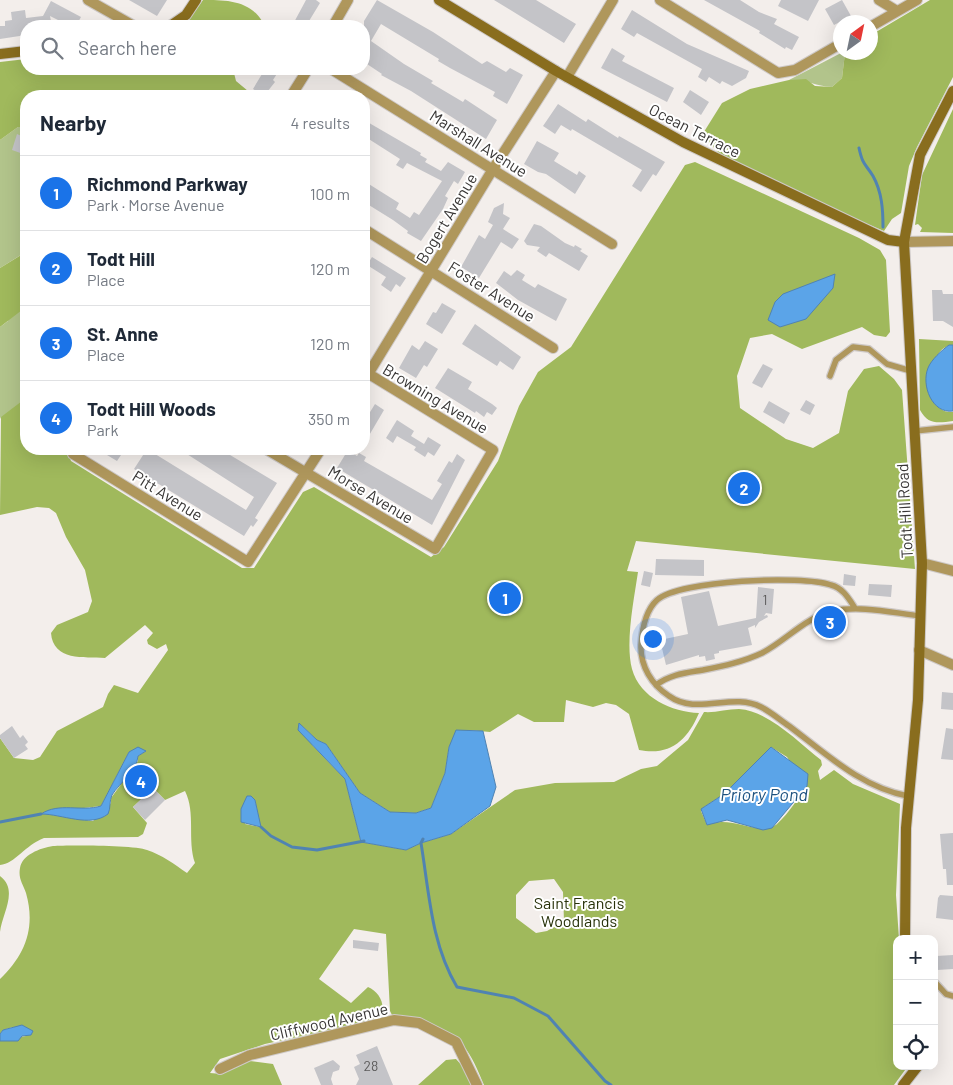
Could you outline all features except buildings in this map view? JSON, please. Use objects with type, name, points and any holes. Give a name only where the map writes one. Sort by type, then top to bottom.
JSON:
[{"type":"street","points":[[88,0],[123,20]]},
{"type":"street","points":[[178,20],[186,14],[196,0]]},
{"type":"street","points":[[336,20],[348,0]]},
{"type":"street","name":"Ocean Terrace","points":[[439,0],[556,71],[682,142],[888,240],[904,242],[953,241]]},
{"type":"street","points":[[567,77],[613,0]]},
{"type":"street","points":[[660,0],[778,73],[795,70],[833,48]]},
{"type":"street","points":[[879,0],[897,11]]},
{"type":"street","points":[[878,22],[917,0]]},
{"type":"street","points":[[0,54],[20,52]]},
{"type":"street","name":"Bogert Avenue","points":[[370,367],[556,71]]},
{"type":"street","points":[[295,90],[304,75]]},
{"type":"street","name":"Marshall Avenue","points":[[340,75],[364,90]]},
{"type":"street","name":"Todt Hill Road","points":[[905,935],[906,828],[918,700],[922,563],[904,242],[920,155],[953,91]]},
{"type":"street","name":"Marshall Avenue","points":[[370,94],[612,244]]},
{"type":"street","name":"Foster Avenue","points":[[370,233],[553,348]]},
{"type":"street","name":"Browning Avenue","points":[[370,378],[493,450],[435,549]]},
{"type":"street","name":"Pitt Avenue","points":[[81,455],[248,562],[306,473]]},
{"type":"street","name":"Morse Avenue","points":[[276,455],[435,549]]},
{"type":"street","points":[[306,473],[317,455]]},
{"type":"street","points":[[922,563],[953,570]]},
{"type":"street","points":[[919,650],[953,665]]},
{"type":"street","name":"Cliffwood Avenue","points":[[220,1069],[250,1054],[394,1020],[420,1024],[456,1042],[477,1085]]},
{"type":"street","points":[[903,1085],[915,1070]]},
{"type":"lane","points":[[830,376],[836,360],[853,347],[869,350],[887,364],[911,371]]},
{"type":"lane","points":[[915,431],[953,427]]},
{"type":"lane","points":[[855,608],[842,590],[831,584],[816,582],[750,580],[670,593],[657,600],[651,607],[642,630],[641,648],[644,666],[656,685],[678,701],[706,705],[741,702],[762,707],[845,768],[891,793],[908,796]]},
{"type":"lane","points":[[656,685],[674,675],[732,664],[755,656],[779,643],[815,617],[834,611],[855,608],[921,616]]},
{"type":"lane","points":[[938,986],[946,994],[953,996]]},
{"type":"green space","points":[[203,0],[220,0],[243,5],[257,14],[261,20],[188,20]]},
{"type":"green space","points":[[930,0],[953,0],[953,77],[909,166],[901,213],[892,219],[884,231],[829,208],[719,153],[702,135],[722,103],[750,89],[789,80],[806,79],[815,86],[832,87],[842,78],[844,60],[878,60],[878,31]]},
{"type":"green space","points":[[833,57],[833,60],[844,60],[842,78],[832,87],[789,80]]},
{"type":"green space","points":[[20,60],[20,75],[234,75],[236,81],[247,90],[20,90],[20,127],[0,140],[0,62]]},
{"type":"green space","points":[[953,109],[953,233],[920,232],[922,228],[918,224],[915,225],[922,175]]},
{"type":"green space","points":[[20,127],[20,256],[0,268],[0,140]]},
{"type":"green space","name":"Saint Francis Woodlands","points":[[695,162],[859,238],[880,250],[886,260],[890,332],[886,337],[874,335],[862,327],[802,349],[772,334],[750,338],[737,376],[740,408],[786,439],[813,448],[839,433],[848,391],[864,369],[879,366],[894,379],[902,390],[915,569],[636,541],[627,571],[638,572],[632,608],[629,647],[632,669],[642,688],[658,701],[678,710],[699,713],[683,739],[660,751],[639,750],[629,714],[616,705],[606,703],[593,707],[566,700],[564,722],[534,722],[518,714],[490,732],[469,730],[449,747],[445,773],[431,808],[416,813],[390,812],[360,793],[326,744],[317,740],[300,724],[313,746],[345,779],[361,842],[406,850],[421,843],[451,834],[515,790],[555,783],[614,782],[641,769],[657,766],[688,740],[704,712],[739,709],[761,715],[772,721],[821,760],[822,765],[818,771],[820,780],[834,770],[853,784],[900,804],[896,895],[899,935],[893,935],[893,1070],[905,1070],[894,1085],[484,1085],[475,1064],[464,1046],[457,1039],[438,1028],[392,1015],[390,1011],[386,934],[354,929],[319,979],[351,1003],[368,987],[373,989],[380,997],[383,1007],[380,1016],[376,1020],[265,1044],[220,1059],[210,1073],[222,1074],[250,1061],[273,1064],[282,1085],[0,1085],[0,1041],[26,1036],[13,1027],[3,1030],[0,1034],[0,979],[9,970],[22,950],[29,929],[29,906],[20,875],[21,863],[24,859],[37,850],[53,846],[101,846],[147,850],[163,857],[187,873],[195,863],[190,808],[185,791],[165,800],[153,788],[133,807],[147,823],[143,834],[138,837],[44,838],[31,845],[11,861],[0,865],[0,738],[14,758],[33,760],[40,757],[57,731],[103,707],[114,685],[138,693],[168,650],[166,644],[157,649],[148,644],[147,640],[153,633],[145,625],[105,658],[71,656],[57,649],[51,633],[57,625],[88,612],[92,601],[85,570],[66,537],[56,513],[49,508],[37,507],[0,515],[1,417],[20,403],[20,455],[69,455],[71,461],[242,568],[254,568],[303,492],[314,487],[431,557],[444,547],[498,461],[519,406],[538,372],[571,347],[685,165]],"holes":[[[771,747],[787,757],[807,786],[778,823],[764,829],[726,822],[707,825],[701,811],[704,807],[724,794]],[[146,751],[138,756],[138,761],[111,798],[111,803],[93,821],[42,813],[101,806],[129,752]],[[251,796],[255,800],[260,827],[245,824],[244,802]],[[554,879],[563,892],[564,921],[547,931],[536,933],[516,918],[516,895],[529,881]]]},
{"type":"green space","points":[[20,256],[20,312],[0,327],[0,268]]},
{"type":"green space","points":[[20,270],[20,421],[1,417],[0,419],[0,327],[8,321]]},
{"type":"green space","points":[[919,339],[953,341],[953,345],[945,347],[936,359],[932,400],[944,410],[953,412],[953,421],[930,421],[920,410]]},
{"type":"green space","points":[[0,876],[6,882],[9,895],[0,932]]},
{"type":"green space","points":[[456,1059],[465,1069],[474,1085],[418,1085],[446,1060]]},
{"type":"water","points":[[835,274],[833,288],[806,319],[780,327],[768,320],[775,302],[783,294]]},
{"type":"water","points":[[949,345],[953,345],[953,411],[946,411],[934,403],[927,390],[926,382],[929,365]]},
{"type":"water","points":[[299,723],[317,740],[326,744],[360,793],[390,812],[416,813],[431,808],[445,773],[449,747],[456,730],[483,731],[496,787],[490,806],[451,834],[421,843],[406,850],[361,842],[345,779],[298,730]]},
{"type":"water","points":[[138,747],[146,751],[138,756],[135,767],[115,790],[108,814],[93,820],[84,820],[41,814],[55,809],[101,806],[129,752]]},
{"type":"water","name":"Priory Pond","points":[[771,747],[808,774],[807,786],[772,828],[763,830],[727,820],[707,825],[701,809],[724,794]]},
{"type":"water","points":[[247,796],[251,796],[255,800],[261,827],[241,822],[241,809]]},
{"type":"water","points":[[22,1025],[33,1031],[31,1035],[22,1036],[18,1041],[0,1041],[0,1034],[3,1030]]},
{"type":"waterway","points":[[859,148],[863,161],[878,188],[883,227]]},
{"type":"waterway","points":[[0,822],[41,814]]},
{"type":"waterway","points":[[261,827],[271,836],[292,847],[317,850],[364,841]]},
{"type":"waterway","points":[[423,839],[421,843],[436,935],[448,970],[457,987],[514,998],[548,1016],[605,1081],[611,1085]]},
{"type":"place","name":"Todt Hill","points":[[744,488]]},
{"type":"place","name":"Richmond Parkway","points":[[505,598]]},
{"type":"place","name":"St. Anne","points":[[830,622]]},
{"type":"place","name":"Todt Hill Woods","points":[[141,781]]}]
